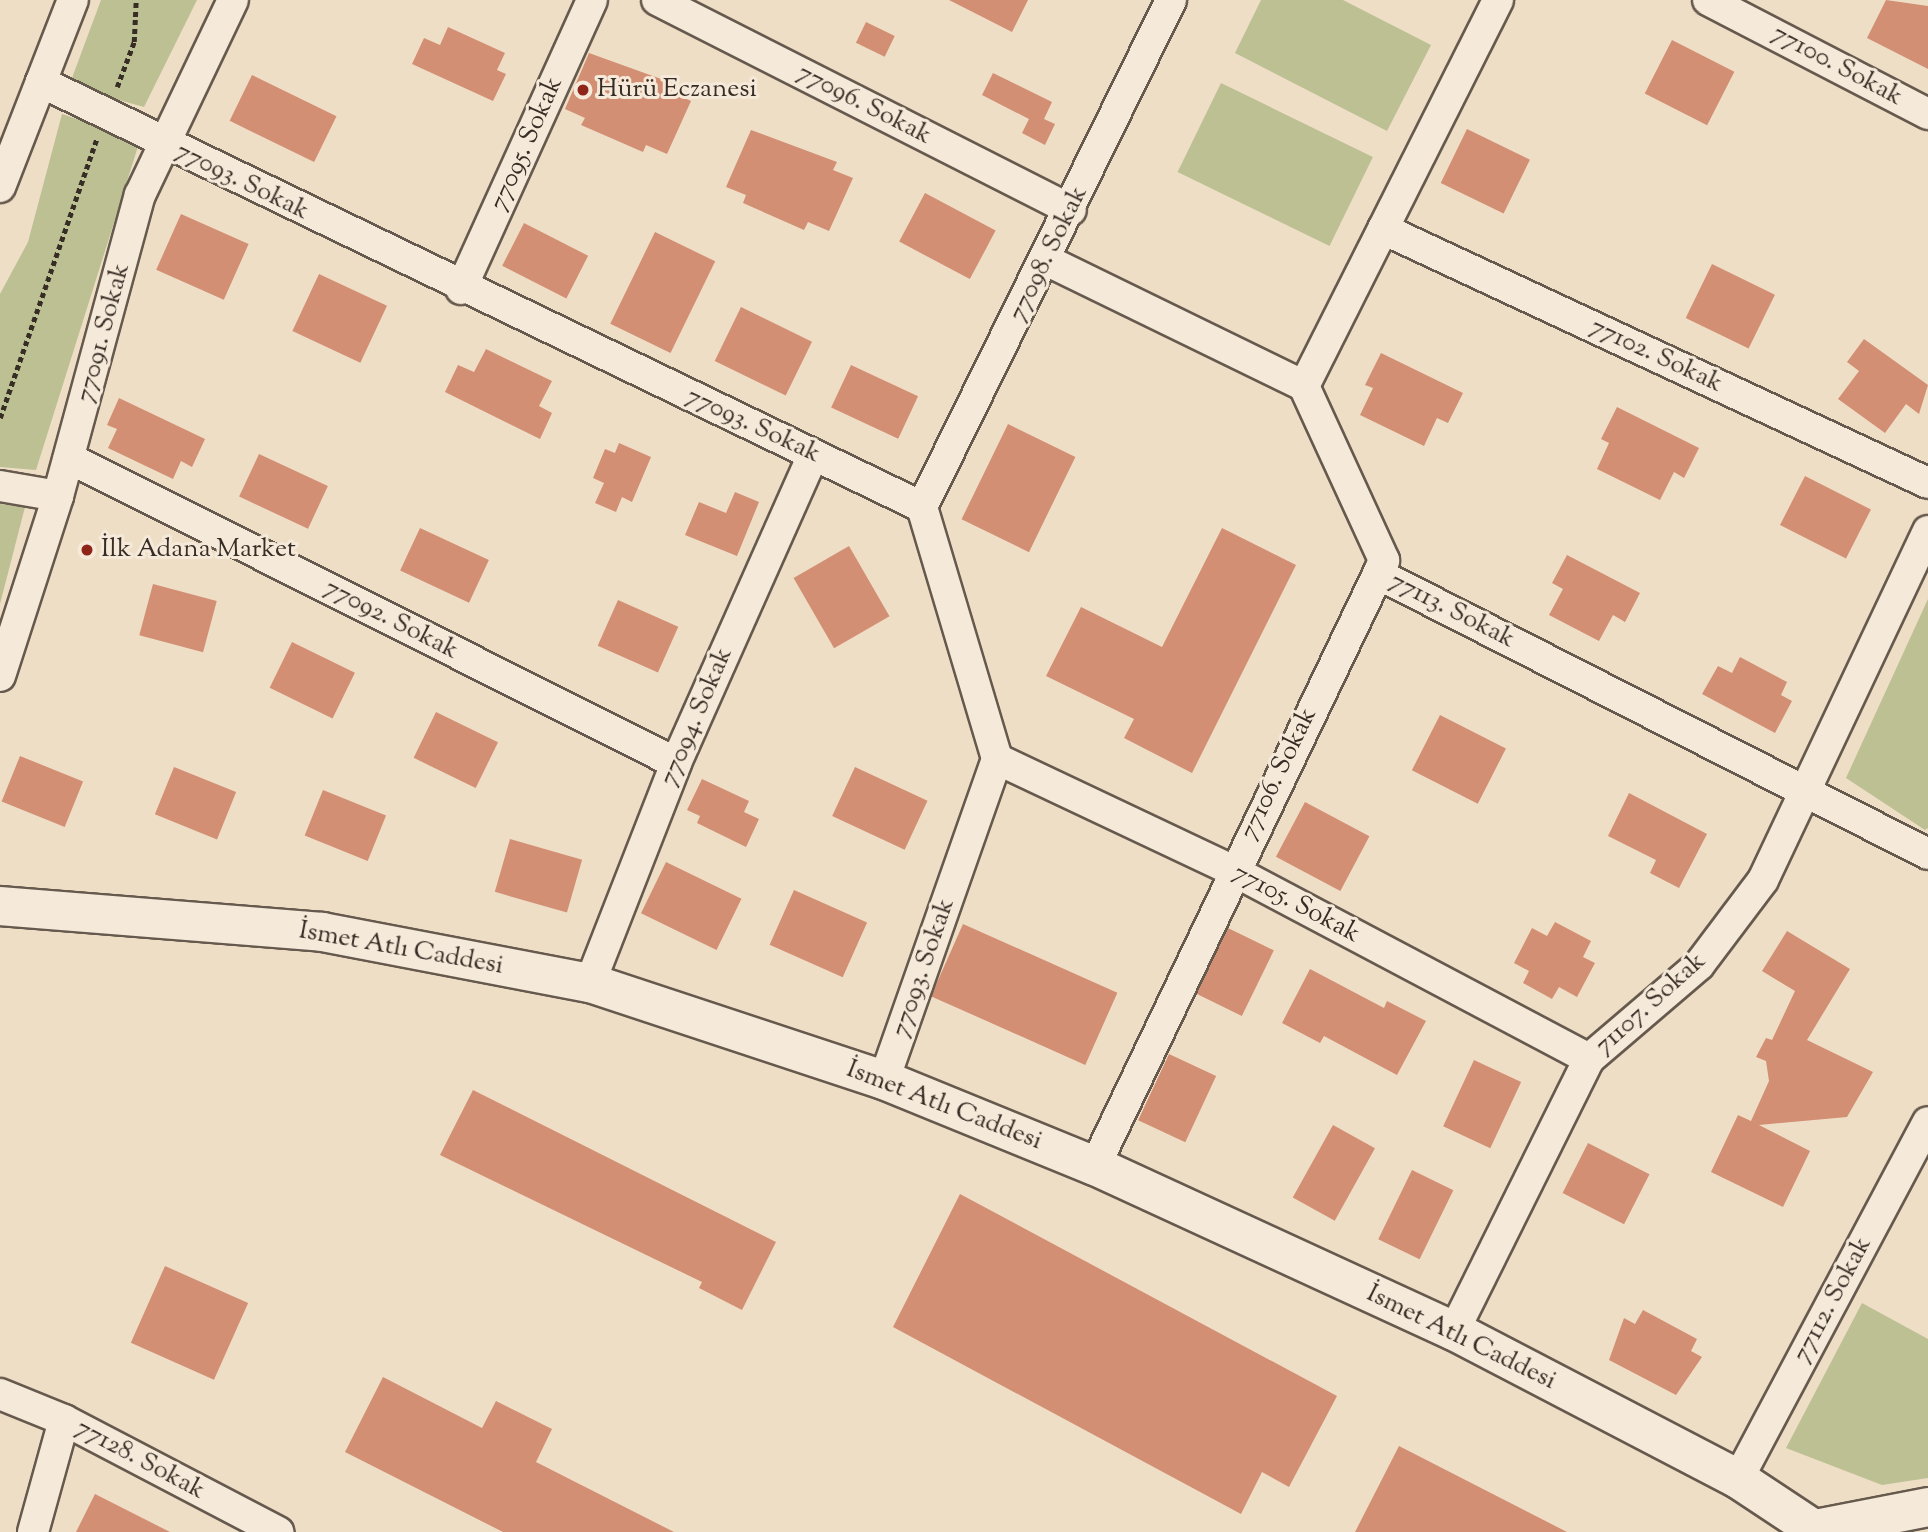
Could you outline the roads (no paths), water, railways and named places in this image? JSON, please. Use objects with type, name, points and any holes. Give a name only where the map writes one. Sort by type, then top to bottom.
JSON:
[{"type":"main road","name":"İsmet Atlı Caddesi","points":[[0,906],[322,932],[590,984],[884,1080],[1095,1166],[1454,1331],[1738,1479],[1817,1531]]},
{"type":"main road","points":[[1817,1531],[1928,1507]]},
{"type":"main road","points":[[1817,1531],[1864,1532]]},
{"type":"street","points":[[1,184],[73,0]]},
{"type":"street","name":"77091. Sokak","points":[[0,676],[58,496],[140,195],[233,0]]},
{"type":"street","name":"77095. Sokak","points":[[461,289],[592,0]]},
{"type":"street","name":"77096. Sokak","points":[[657,0],[1071,210]]},
{"type":"street","name":"77098. Sokak","points":[[922,507],[1071,210],[1171,0]]},
{"type":"street","points":[[1046,260],[1304,386],[1498,0]]},
{"type":"street","name":"77100. Sokak","points":[[1707,0],[1928,114]]},
{"type":"street","name":"77093. Sokak","points":[[41,82],[461,289],[922,507]]},
{"type":"street","name":"77102. Sokak","points":[[1384,229],[1928,482]]},
{"type":"street","name":"77113. Sokak","points":[[1304,386],[1384,560],[1378,574],[1804,787],[1928,854]]},
{"type":"street","name":"77094. Sokak","points":[[590,984],[676,763],[813,455]]},
{"type":"street","name":"77092. Sokak","points":[[69,458],[676,763]]},
{"type":"street","points":[[0,486],[58,496]]},
{"type":"street","points":[[922,507],[998,759]]},
{"type":"street","name":"71107. Sokak","points":[[1454,1331],[1589,1059],[1699,965],[1763,880],[1804,787],[1928,531]]},
{"type":"street","name":"77106. Sokak","points":[[1095,1166],[1231,870],[1378,574]]},
{"type":"street","name":"77093. Sokak","points":[[884,1080],[998,759]]},
{"type":"street","name":"77105. Sokak","points":[[998,759],[1231,870],[1589,1059]]},
{"type":"street","name":"77112. Sokak","points":[[1738,1479],[1928,1122]]},
{"type":"street","name":"77128. Sokak","points":[[0,1394],[64,1420],[278,1532]]},
{"type":"street","points":[[33,1532],[64,1420]]},
{"type":"place","name":"Hürü Eczanesi","points":[[583,90]]},
{"type":"place","name":"İlk Adana Market","points":[[87,550]]}]
